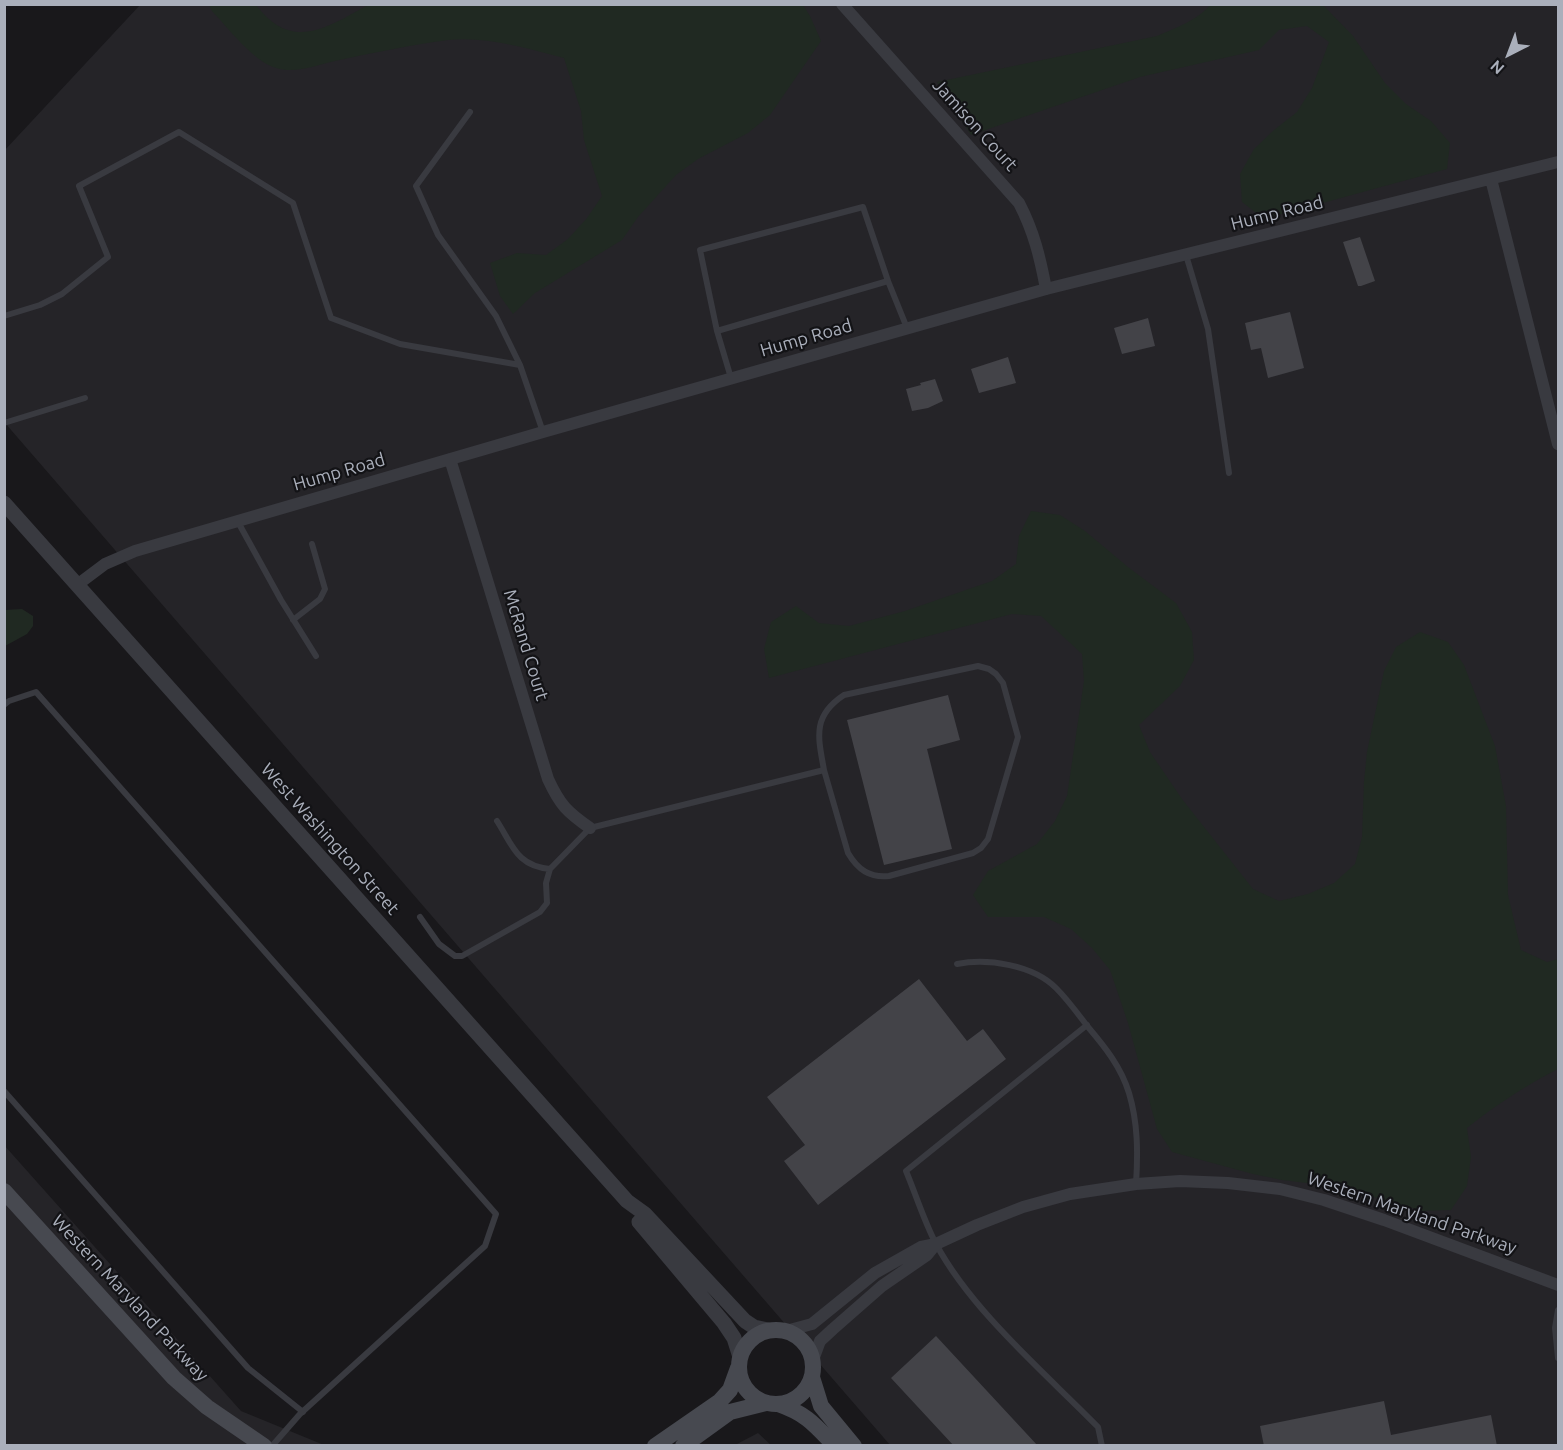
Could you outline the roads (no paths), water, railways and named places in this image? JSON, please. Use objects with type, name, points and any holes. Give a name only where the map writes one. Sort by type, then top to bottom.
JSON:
[{"type":"main road","name":"Western Maryland Parkway","points":[[4,1191],[174,1378],[207,1407],[264,1446]]},
{"type":"main road","points":[[655,1446],[720,1401],[730,1390],[748,1341],[768,1330],[786,1331],[800,1338],[813,1360],[812,1377],[821,1406],[854,1446]]},
{"type":"main road","points":[[739,1362],[741,1380],[746,1390],[755,1398],[797,1410],[835,1446]]},
{"type":"main road","points":[[683,1446],[730,1412],[772,1403],[789,1402],[807,1388],[812,1377]]},
{"type":"street","name":"Jamison Court","points":[[842,4],[1019,203],[1031,226],[1039,251],[1046,289]]},
{"type":"street","name":"Hump Road","points":[[77,585],[105,564],[135,551],[731,378],[1046,289],[1558,162]]},
{"type":"street","points":[[1491,179],[1558,444]]},
{"type":"street","name":"McRand Court","points":[[450,459],[548,779],[557,798],[569,814],[590,828]]},
{"type":"street","name":"West Washington Street","points":[[4,503],[627,1201],[645,1214],[745,1321],[754,1327],[768,1330]]},
{"type":"street","name":"Western Maryland Parkway","points":[[786,1331],[812,1324],[875,1274],[921,1247],[936,1244],[1023,1207],[1070,1194],[1136,1184],[1180,1181],[1228,1183],[1280,1190],[1324,1200],[1558,1285]]},
{"type":"street","name":"West Washington Street","points":[[627,1201],[638,1221],[724,1323],[734,1338],[739,1362]]},
{"type":"street","name":"Western Maryland Parkway","points":[[813,1360],[820,1341],[832,1329],[882,1286],[927,1255],[936,1244]]},
{"type":"lane","points":[[470,112],[416,186],[438,235],[496,316],[520,365],[543,432]]},
{"type":"lane","points":[[4,316],[40,305],[62,294],[108,257],[79,186],[179,132],[293,203],[332,318],[400,344],[520,365]]},
{"type":"lane","points":[[731,378],[717,331],[700,250],[863,207],[907,328]]},
{"type":"lane","points":[[1186,254],[1208,329],[1229,473]]},
{"type":"lane","points":[[717,331],[888,281]]},
{"type":"lane","points":[[4,423],[85,398]]},
{"type":"lane","points":[[238,521],[293,620],[316,656]]},
{"type":"lane","points":[[293,620],[320,599],[325,589],[312,544]]},
{"type":"lane","points":[[978,666],[989,669],[1003,683],[1018,737],[988,839],[981,848],[973,853],[879,878],[865,873],[855,865],[848,854],[824,770],[818,735],[822,717],[832,703],[844,695],[978,666]]},
{"type":"lane","points":[[4,705],[9,700],[36,692],[496,1214],[485,1246],[303,1412],[272,1446]]},
{"type":"lane","points":[[420,917],[439,944],[455,956],[462,956],[540,912],[547,903],[546,883],[550,869],[590,828],[824,770]]},
{"type":"lane","points":[[497,822],[522,861],[550,869]]},
{"type":"lane","points":[[957,964],[971,961],[1010,965],[1036,975],[1055,987],[1087,1025],[1118,1065],[1129,1092],[1138,1146],[1136,1184]]},
{"type":"lane","points":[[1087,1025],[906,1171],[936,1244],[964,1285],[989,1317],[1098,1427],[1102,1446]]},
{"type":"lane","points":[[4,1091],[248,1368],[303,1412]]},
{"type":"lane","points":[[1558,1310],[1555,1328],[1558,1358]]}]
